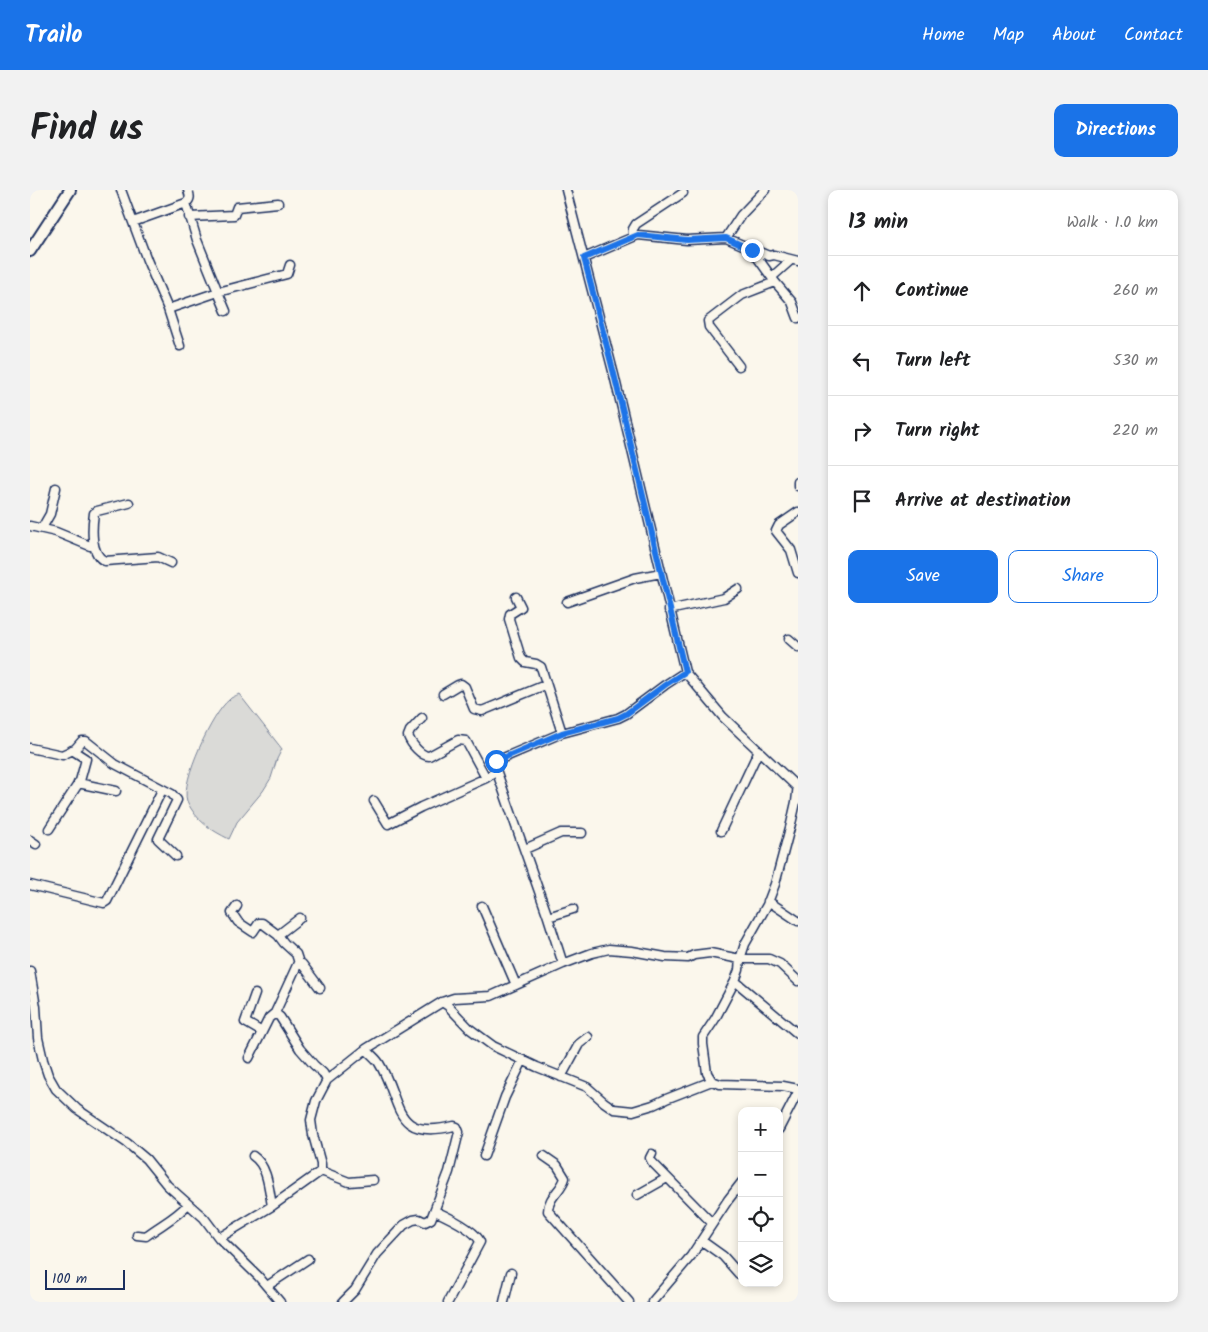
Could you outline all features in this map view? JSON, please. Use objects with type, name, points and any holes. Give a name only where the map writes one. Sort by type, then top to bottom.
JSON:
[{"type":"main road","points":[[30,251],[70,190]]},
{"type":"street","points":[[121,190],[147,260],[168,309],[180,346]]},
{"type":"street","points":[[133,222],[186,204],[190,200],[188,190]]},
{"type":"street","points":[[566,190],[669,610],[684,661],[685,672],[723,717],[798,786],[794,812],[775,884],[762,916],[745,944],[739,970],[734,981],[716,1019],[703,1040],[706,1071],[712,1081],[720,1084],[798,1088]]},
{"type":"street","points":[[726,238],[741,215],[766,190]]},
{"type":"street","points":[[633,236],[633,229],[636,224],[683,193]]},
{"type":"street","points":[[189,217],[234,215],[237,207],[278,203]]},
{"type":"street","points":[[186,204],[196,240],[226,311]]},
{"type":"street","points":[[584,258],[633,236],[645,236],[687,240],[726,238],[769,256],[774,255],[795,261]]},
{"type":"street","points":[[752,250],[773,280],[792,302],[798,318]]},
{"type":"street","points":[[739,366],[709,327],[708,321],[742,295],[773,280],[795,261]]},
{"type":"street","points":[[168,309],[218,292],[288,274],[290,265]]},
{"type":"street","points":[[42,528],[50,514],[56,488]]},
{"type":"street","points":[[129,503],[96,511],[93,517],[93,545],[102,560],[158,557],[171,563]]},
{"type":"street","points":[[798,512],[776,529],[781,540],[791,550],[798,573]]},
{"type":"street","points":[[30,526],[42,528],[90,546],[93,545]]},
{"type":"street","points":[[567,602],[635,578],[661,573]]},
{"type":"street","points":[[669,610],[724,598],[738,589]]},
{"type":"street","points":[[516,597],[521,608],[510,614],[509,620],[521,658],[524,662],[539,665],[562,733]]},
{"type":"street","points":[[789,639],[798,647]]},
{"type":"street","points":[[563,964],[525,849],[494,766],[496,761],[562,733],[618,718],[685,672]]},
{"type":"street","points":[[443,694],[461,684],[465,687],[474,709],[482,711],[546,685]]},
{"type":"street","points":[[422,718],[408,736],[422,754],[428,757],[458,740],[466,741],[486,778]]},
{"type":"street","points":[[30,748],[62,756],[82,741],[86,741],[114,764],[172,794],[177,800],[158,839],[176,856]]},
{"type":"street","points":[[49,829],[78,783],[86,759],[72,750]]},
{"type":"street","points":[[721,831],[759,750]]},
{"type":"street","points":[[374,801],[388,824],[486,778],[496,770]]},
{"type":"street","points":[[78,783],[116,791]]},
{"type":"street","points":[[30,885],[104,903],[107,901],[162,790]]},
{"type":"street","points":[[525,849],[561,833],[582,833]]},
{"type":"street","points":[[768,902],[798,921]]},
{"type":"street","points":[[237,906],[232,915],[235,920],[253,932],[261,922],[278,935],[296,954],[299,962],[320,988]]},
{"type":"street","points":[[482,906],[516,985]]},
{"type":"street","points":[[548,917],[573,909]]},
{"type":"street","points":[[278,935],[300,918]]},
{"type":"street","points":[[321,1171],[311,1120],[316,1101],[327,1080],[366,1049],[442,1002],[454,998],[491,996],[563,964],[609,949],[632,951],[666,958],[688,958],[694,955],[710,953],[740,959],[769,959],[798,981]]},
{"type":"street","points":[[249,1058],[271,1015],[276,1013],[299,962]]},
{"type":"street","points":[[30,971],[36,1007],[38,1038],[48,1076],[56,1089],[77,1109],[138,1152],[173,1192],[204,1218],[219,1238],[267,1286],[280,1302]]},
{"type":"street","points":[[734,981],[798,1034]]},
{"type":"street","points":[[255,994],[245,1022],[262,1032]]},
{"type":"street","points":[[442,1002],[477,1035],[501,1050],[587,1087],[614,1109],[627,1112],[653,1105],[712,1081]]},
{"type":"street","points":[[276,1013],[300,1049],[323,1073],[327,1080]]},
{"type":"street","points":[[561,1077],[579,1044],[588,1037]]},
{"type":"street","points":[[343,1302],[355,1290],[377,1254],[404,1225],[419,1219],[425,1222],[429,1221],[458,1141],[459,1130],[454,1126],[425,1130],[410,1123],[401,1113],[378,1061],[366,1049]]},
{"type":"street","points":[[484,1156],[505,1097],[523,1060]]},
{"type":"street","points":[[783,1121],[798,1092]]},
{"type":"street","points":[[652,1154],[651,1160],[666,1178],[712,1224]]},
{"type":"street","points":[[254,1156],[261,1162],[264,1170],[272,1206]]},
{"type":"street","points":[[544,1156],[555,1163],[565,1178],[563,1184],[551,1200],[547,1208],[548,1211],[629,1302]]},
{"type":"street","points":[[219,1238],[272,1206],[321,1171]]},
{"type":"street","points":[[321,1171],[349,1182],[373,1180]]},
{"type":"street","points":[[638,1195],[666,1178]]},
{"type":"street","points":[[652,1302],[702,1241],[738,1188]]},
{"type":"street","points":[[137,1234],[146,1236],[178,1215],[188,1204]]},
{"type":"street","points":[[434,1211],[468,1230],[478,1237],[480,1242],[448,1302]]},
{"type":"street","points":[[702,1241],[723,1256],[738,1273]]},
{"type":"street","points":[[267,1286],[308,1259]]},
{"type":"street","points":[[504,1302],[511,1273]]},
{"type":"shaded area","points":[[239,694],[282,749],[271,778],[263,791],[237,822],[229,839],[199,819],[187,801],[186,792],[193,764],[207,732],[222,707],[231,698]]},
{"type":"route","points":[[496,761],[562,733],[618,718],[685,672],[684,661],[675,633],[614,374],[584,258],[638,235],[676,240],[726,238],[752,250]]}]
